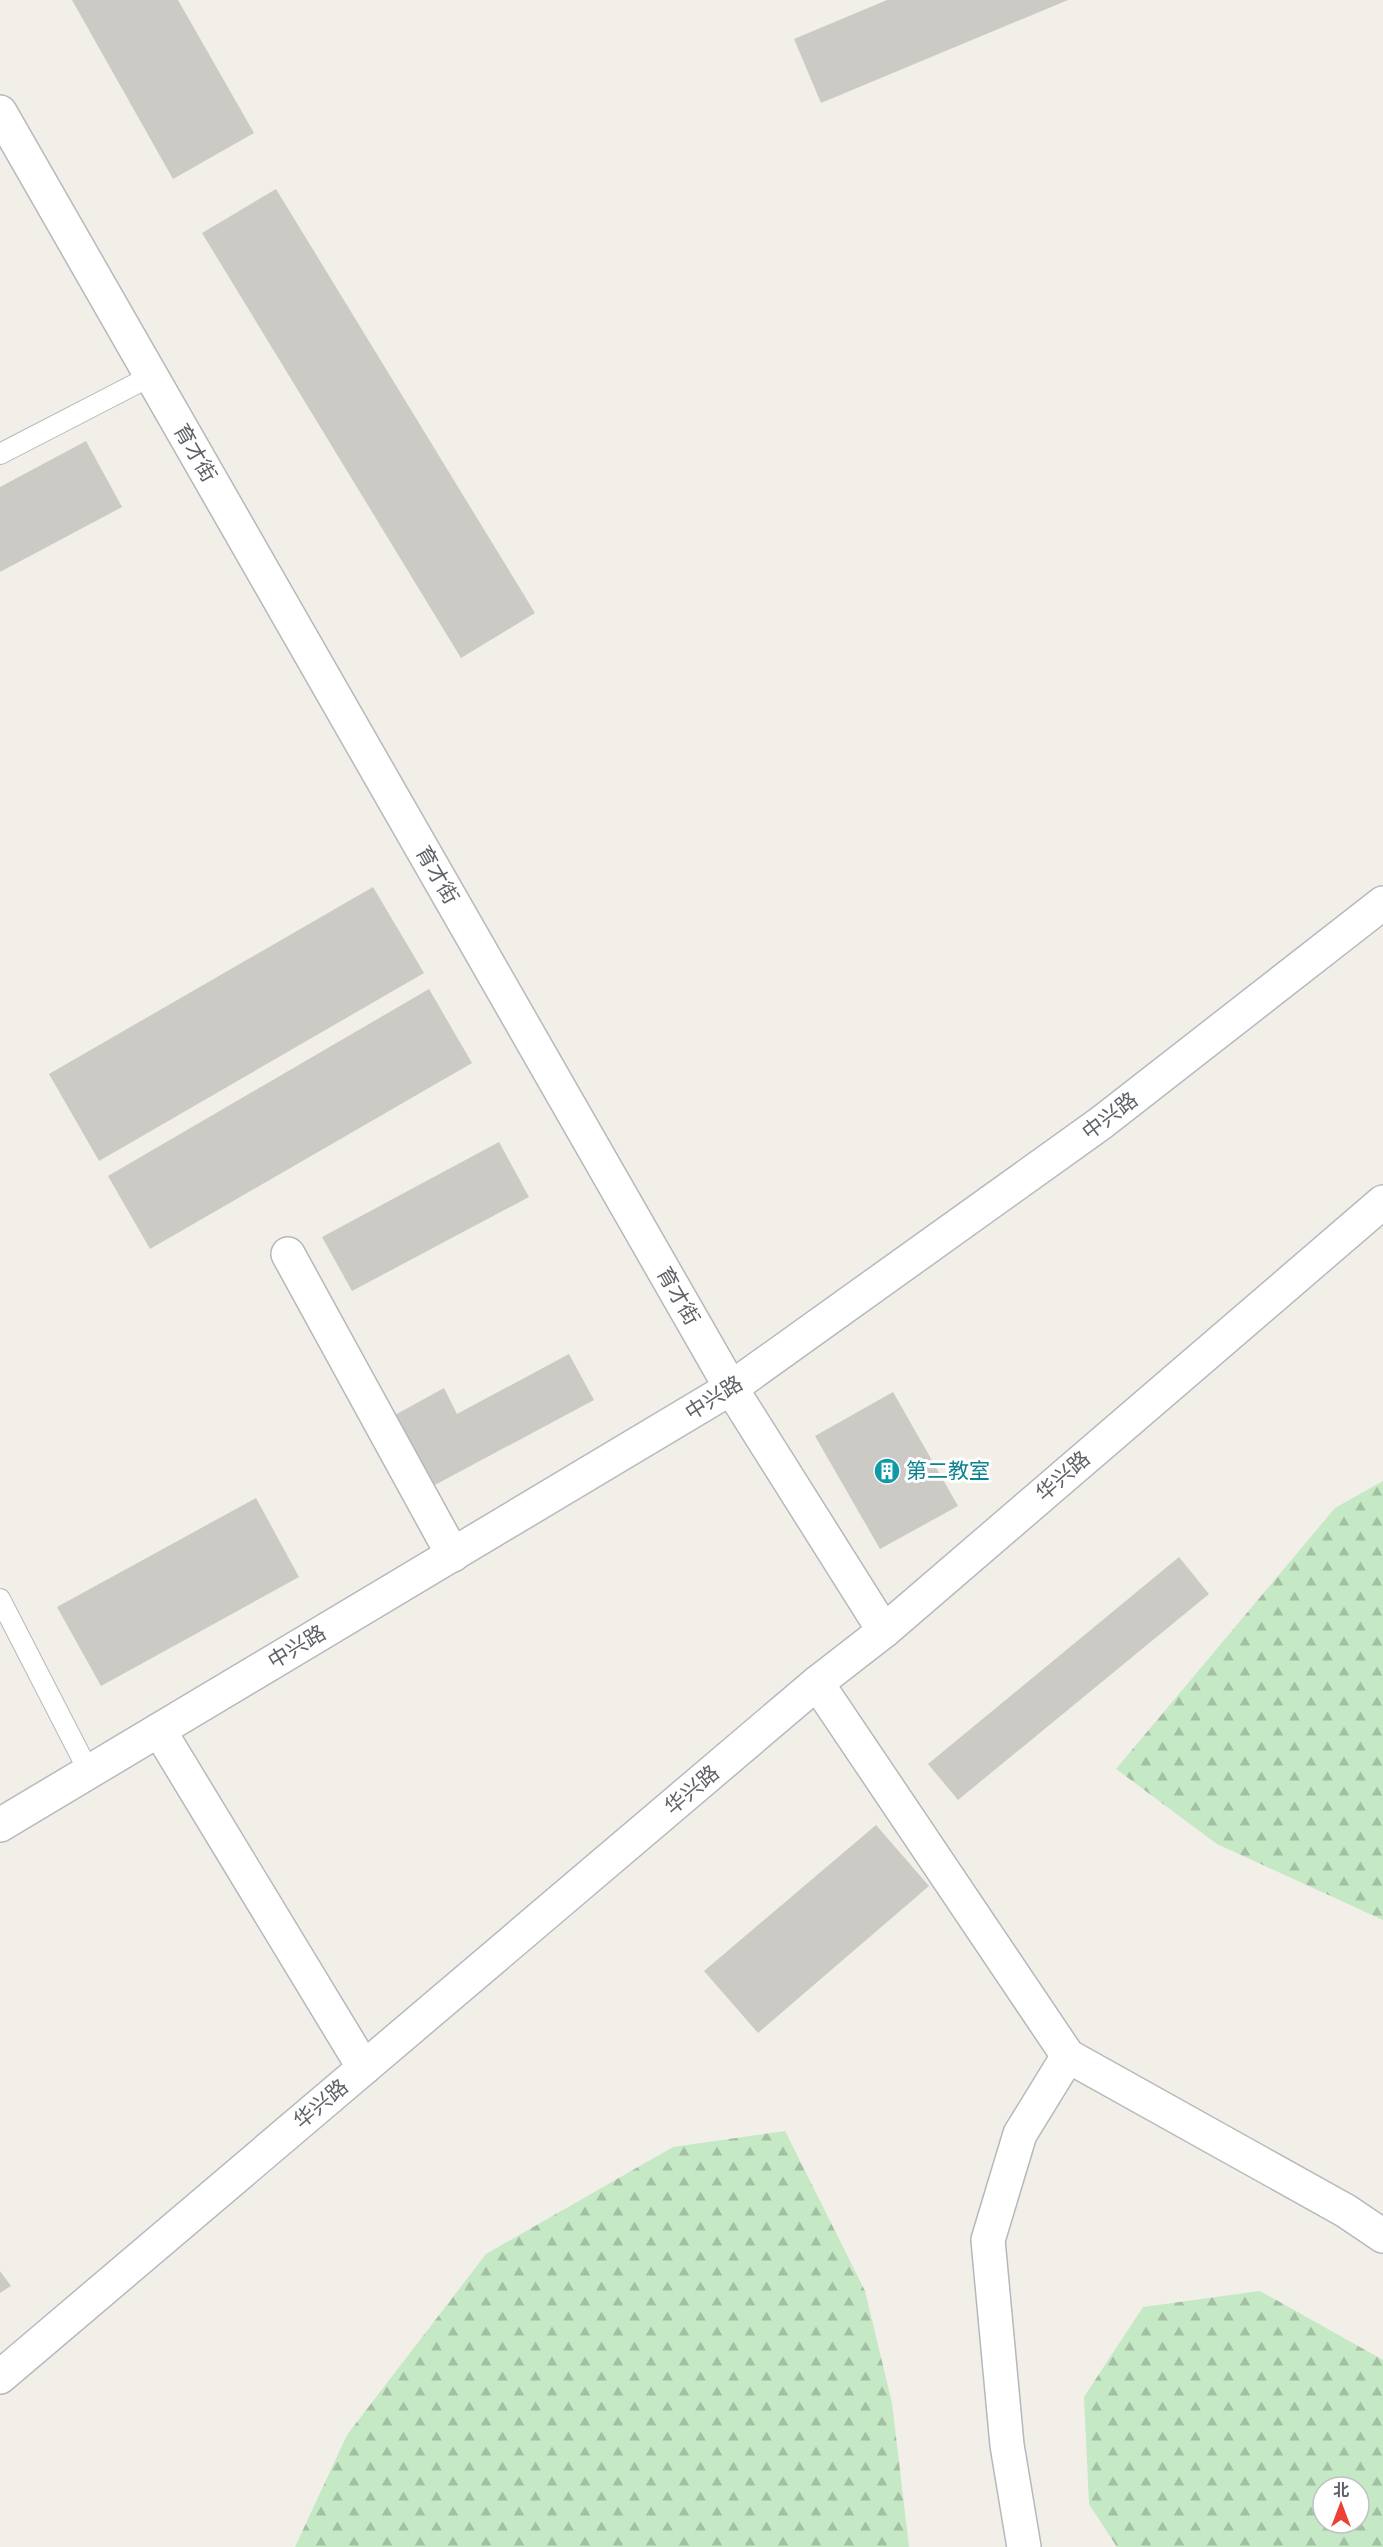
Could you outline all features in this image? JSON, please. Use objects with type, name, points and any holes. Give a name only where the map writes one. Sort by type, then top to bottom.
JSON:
[{"type":"street","name":"育才街","points":[[0,112],[731,1388],[884,1631]]},
{"type":"street","name":"中兴路","points":[[0,1825],[731,1388],[1101,1123],[1383,903]]},
{"type":"street","name":"华兴路","points":[[0,2377],[817,1683],[884,1631],[1383,1202]]},
{"type":"street","points":[[288,1254],[453,1555]]},
{"type":"street","points":[[817,1683],[1068,2056],[1346,2211],[1383,2236]]},
{"type":"street","points":[[159,1730],[364,2068]]},
{"type":"street","points":[[1024,2547],[1007,2445],[988,2240],[1020,2134],[1068,2056]]},
{"type":"lane","points":[[0,454],[151,376]]},
{"type":"lane","points":[[0,1599],[89,1772]]},
{"type":"green space","points":[[1383,1481],[1383,1920],[1217,1844],[1116,1769],[1335,1508]]},
{"type":"green space","points":[[785,2131],[865,2291],[892,2403],[909,2547],[295,2547],[347,2435],[486,2254],[673,2147]]},
{"type":"green space","points":[[1260,2291],[1383,2360],[1383,2547],[1117,2547],[1089,2504],[1084,2397],[1143,2307]]},
{"type":"building","points":[[72,0],[178,0],[254,133],[173,179]]},
{"type":"building","points":[[887,0],[1068,0],[821,103],[794,39]]},
{"type":"building","points":[[276,189],[535,613],[461,658],[202,233]]},
{"type":"building","points":[[86,441],[122,507],[0,572],[0,487]]},
{"type":"building","points":[[373,887],[424,973],[99,1161],[49,1074]]},
{"type":"building","points":[[429,989],[472,1063],[150,1249],[108,1176]]},
{"type":"building","points":[[499,1142],[529,1197],[352,1291],[322,1237]]},
{"type":"building","points":[[569,1354],[594,1400],[433,1486],[395,1415],[444,1388],[457,1414]]},
{"type":"building","name":"第二教室","points":[[893,1392],[958,1506],[880,1549],[815,1436]]},
{"type":"building","points":[[256,1498],[299,1577],[101,1686],[57,1607]]},
{"type":"building","points":[[1179,1557],[1209,1594],[958,1800],[928,1764]]},
{"type":"building","points":[[876,1825],[929,1886],[758,2033],[704,1971]]},
{"type":"building","points":[[0,2271],[11,2286],[0,2293]]},
{"type":"place","name":"第二教室","points":[[887,1471]]}]
